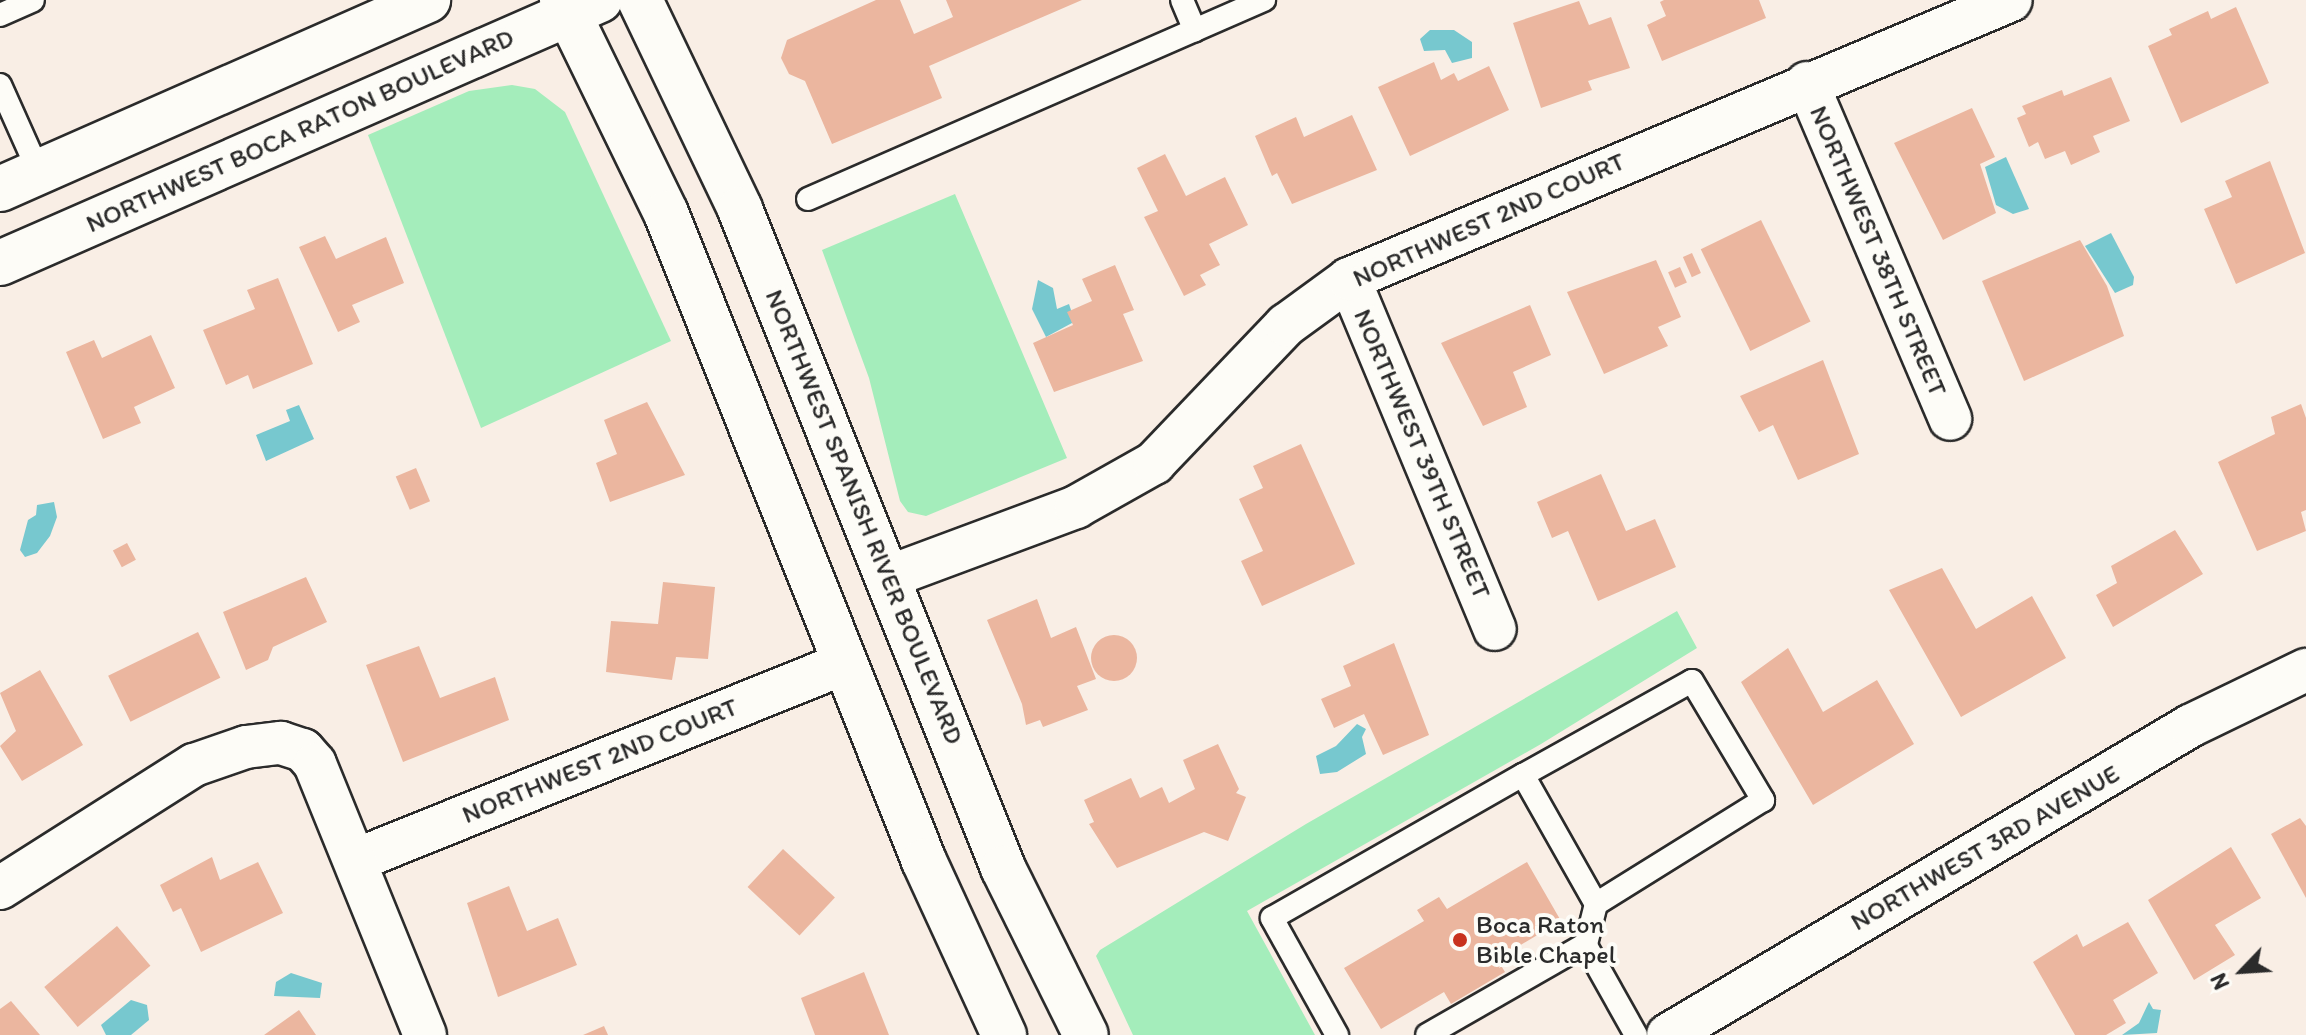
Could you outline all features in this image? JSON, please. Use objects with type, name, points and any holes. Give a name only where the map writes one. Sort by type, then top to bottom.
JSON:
[{"type":"main road","points":[[19,181],[428,0]]},
{"type":"main road","name":"NORTHWEST SPANISH RIVER BOULEVARD","points":[[640,0],[735,196],[1009,880],[1086,1035]]},
{"type":"main road","points":[[577,4],[666,213],[971,969],[1004,1035]]},
{"type":"main road","name":"NORTHWEST BOCA RATON BOULEVARD","points":[[0,263],[577,4]]},
{"type":"main road","points":[[971,969],[1029,1035]]},
{"type":"street","name":"NORTHWEST 2ND COURT","points":[[888,577],[1076,507],[1154,463],[1286,325],[1349,279],[1807,83],[2011,0]]},
{"type":"street","name":"NORTHWEST 38TH STREET","points":[[1807,83],[1950,419]]},
{"type":"street","name":"NORTHWEST 39TH STREET","points":[[1349,279],[1495,629]]},
{"type":"street","name":"NORTHWEST 2ND COURT","points":[[356,860],[845,663]]},
{"type":"street","name":"NORTHWEST 3RD AVENUE","points":[[1693,1029],[2190,726],[2306,670]]},
{"type":"street","points":[[0,888],[194,765],[246,747],[281,743],[303,750],[315,764],[425,1035]]},
{"type":"lane","points":[[0,15],[33,0]]},
{"type":"lane","points":[[1182,0],[1195,30]]},
{"type":"lane","points":[[808,199],[1264,0]]},
{"type":"lane","points":[[0,85],[19,181]]},
{"type":"lane","points":[[1337,1035],[1272,918],[1692,681],[1763,800],[1596,904],[1585,944],[1636,1035]]},
{"type":"lane","points":[[1523,775],[1596,904]]},
{"type":"lane","points":[[1427,1035],[1585,944]]},
{"type":"green space","points":[[512,85],[535,89],[565,112],[671,341],[481,428],[368,135],[469,91]]},
{"type":"green space","points":[[955,194],[1067,458],[926,516],[908,512],[900,501],[869,378],[822,250]]},
{"type":"green space","points":[[1677,611],[1697,648],[1541,744],[1247,911],[1315,1035],[1133,1035],[1096,956],[1100,950],[1306,824]]},
{"type":"water","points":[[1430,30],[1454,30],[1472,42],[1472,58],[1452,63],[1445,50],[1424,51],[1420,39]]},
{"type":"water","points":[[2006,157],[2029,209],[2013,214],[1996,205],[1985,167]]},
{"type":"water","points":[[2111,233],[2134,277],[2133,285],[2115,293],[2085,246]]},
{"type":"water","points":[[1038,280],[1053,288],[1057,309],[1069,304],[1071,310],[1072,323],[1046,337],[1032,309]]},
{"type":"water","points":[[299,405],[314,439],[266,461],[256,435],[290,421],[286,410]]},
{"type":"water","points":[[54,502],[57,517],[50,536],[37,553],[25,557],[20,550],[28,520],[36,515],[37,505]]},
{"type":"water","points":[[1357,724],[1366,729],[1362,737],[1366,754],[1337,772],[1320,774],[1316,756],[1336,746]]},
{"type":"water","points":[[291,973],[322,983],[320,998],[274,996],[276,982]]},
{"type":"water","points":[[131,1000],[147,1005],[149,1020],[131,1035],[106,1035],[101,1025]]},
{"type":"water","points":[[2149,1002],[2153,1009],[2161,1010],[2157,1033],[2122,1035],[2139,1023]]},
{"type":"building","points":[[876,0],[900,0],[914,34],[953,17],[946,0],[1082,0],[929,66],[942,98],[832,144],[805,81],[789,74],[781,58],[787,40]]},
{"type":"building","points":[[1759,0],[1766,18],[1662,61],[1647,25],[1666,16],[1660,2]]},
{"type":"building","points":[[1579,1],[1589,25],[1611,17],[1630,68],[1588,81],[1592,90],[1541,108],[1513,23]]},
{"type":"building","points":[[2236,7],[2269,83],[2181,123],[2148,46],[2172,35],[2169,29],[2208,11],[2211,19]]},
{"type":"building","points":[[1434,62],[1441,80],[1454,73],[1458,81],[1489,66],[1509,110],[1410,156],[1378,87]]},
{"type":"building","points":[[2111,77],[2130,121],[2093,136],[2100,152],[2071,165],[2065,151],[2045,159],[2038,142],[2029,147],[2017,118],[2026,114],[2022,106],[2062,90],[2064,96]]},
{"type":"building","points":[[1972,108],[1995,157],[1980,164],[1996,213],[1943,240],[1894,143]]},
{"type":"building","points":[[1352,115],[1377,170],[1292,204],[1277,173],[1272,176],[1255,136],[1296,117],[1304,137]]},
{"type":"building","points":[[1165,154],[1186,196],[1225,177],[1248,225],[1209,244],[1220,265],[1200,275],[1206,285],[1184,296],[1144,217],[1158,211],[1137,168]]},
{"type":"building","points":[[2270,161],[2305,253],[2236,284],[2204,209],[2232,197],[2225,181]]},
{"type":"building","points":[[1761,220],[1811,322],[1750,351],[1701,249]]},
{"type":"building","points":[[325,236],[336,259],[386,237],[404,283],[352,305],[360,322],[338,332],[299,247]]},
{"type":"building","points":[[2080,240],[2107,286],[2124,336],[2024,381],[1982,281]]},
{"type":"building","points":[[1692,253],[1701,273],[1692,277],[1683,257]]},
{"type":"building","points":[[1656,260],[1681,317],[1658,327],[1668,346],[1604,374],[1567,292]]},
{"type":"building","points":[[1115,265],[1134,310],[1123,314],[1143,361],[1054,392],[1033,343],[1073,325],[1067,312],[1092,301],[1082,279]]},
{"type":"building","points":[[1680,267],[1687,283],[1675,288],[1668,272]]},
{"type":"building","points":[[278,278],[313,364],[253,389],[248,375],[226,385],[203,330],[255,309],[247,290]]},
{"type":"building","points":[[1530,305],[1551,355],[1513,372],[1527,407],[1483,426],[1441,343]]},
{"type":"building","points":[[151,335],[175,388],[134,407],[141,423],[103,439],[66,352],[94,340],[102,358]]},
{"type":"building","points":[[1823,360],[1859,454],[1798,480],[1773,425],[1759,432],[1740,396]]},
{"type":"building","points":[[647,402],[685,475],[610,502],[596,463],[617,454],[604,420]]},
{"type":"building","points":[[2301,404],[2306,418],[2306,510],[2301,512],[2306,531],[2257,551],[2218,462],[2275,434],[2271,417]]},
{"type":"building","points":[[1301,444],[1355,564],[1262,606],[1241,561],[1263,551],[1239,499],[1263,488],[1253,466]]},
{"type":"building","points":[[416,468],[430,501],[410,510],[396,477]]},
{"type":"building","points":[[1601,474],[1626,531],[1655,519],[1676,567],[1598,601],[1568,531],[1552,538],[1537,502]]},
{"type":"building","points":[[2175,530],[2203,574],[2113,627],[2096,595],[2117,583],[2111,566]]},
{"type":"building","points":[[127,543],[136,560],[122,567],[113,551]]},
{"type":"building","points":[[1942,568],[1976,629],[2032,596],[2066,658],[1961,717],[1889,590]]},
{"type":"building","points":[[306,577],[327,622],[273,647],[268,660],[246,670],[223,612]]},
{"type":"building","points":[[663,582],[715,587],[708,659],[676,657],[672,680],[606,672],[611,621],[658,624]]},
{"type":"building","points":[[1037,599],[1051,638],[1076,627],[1096,679],[1077,686],[1088,710],[1043,727],[1040,720],[1026,725],[1022,704],[987,620]]},
{"type":"building","points":[[198,632],[220,678],[130,722],[108,676]]},
{"type":"building","points":[[1114,635],[1130,642],[1137,658],[1130,674],[1114,681],[1098,674],[1091,658],[1098,642]]},
{"type":"building","points":[[1394,643],[1429,735],[1383,755],[1364,714],[1334,728],[1321,699],[1351,686],[1343,666]]},
{"type":"building","points":[[419,646],[440,698],[495,677],[509,720],[403,762],[366,665]]},
{"type":"building","points":[[1788,648],[1823,712],[1877,680],[1914,744],[1813,805],[1741,682]]},
{"type":"building","points":[[40,670],[83,745],[22,781],[0,746],[16,731],[0,693]]},
{"type":"building","points":[[1218,744],[1239,789],[1236,793],[1246,797],[1228,841],[1204,832],[1117,868],[1089,824],[1094,822],[1084,800],[1131,778],[1140,798],[1162,787],[1169,803],[1195,789],[1183,760]]},
{"type":"building","points":[[2300,818],[2306,826],[2306,898],[2271,834]]},
{"type":"building","points":[[2231,847],[2261,898],[2215,925],[2235,955],[2194,980],[2148,900]]},
{"type":"building","points":[[783,849],[835,897],[799,935],[748,887]]},
{"type":"building","points":[[212,857],[220,880],[258,862],[283,913],[201,952],[181,908],[173,912],[160,885]]},
{"type":"building","name":"Boca Raton Bible Chapel","points":[[1527,862],[1561,921],[1497,959],[1505,972],[1451,1004],[1444,992],[1381,1029],[1344,968],[1424,921],[1417,910],[1439,897],[1447,909]]},
{"type":"building","points":[[509,886],[527,931],[558,918],[577,965],[498,997],[467,903]]},
{"type":"building","points":[[2128,922],[2158,973],[2113,1000],[2126,1023],[2106,1035],[2075,1035],[2033,962],[2077,934],[2083,947]]},
{"type":"building","points":[[117,926],[150,966],[78,1027],[44,987]]},
{"type":"building","points":[[864,972],[889,1035],[815,1035],[801,998]]},
{"type":"building","points":[[11,1001],[40,1035],[0,1035],[0,1009]]},
{"type":"building","points":[[299,1010],[316,1035],[264,1035]]},
{"type":"building","points":[[604,1026],[608,1035],[583,1035]]},
{"type":"place","name":"Boca Raton Bible Chapel","points":[[1460,940]]}]
